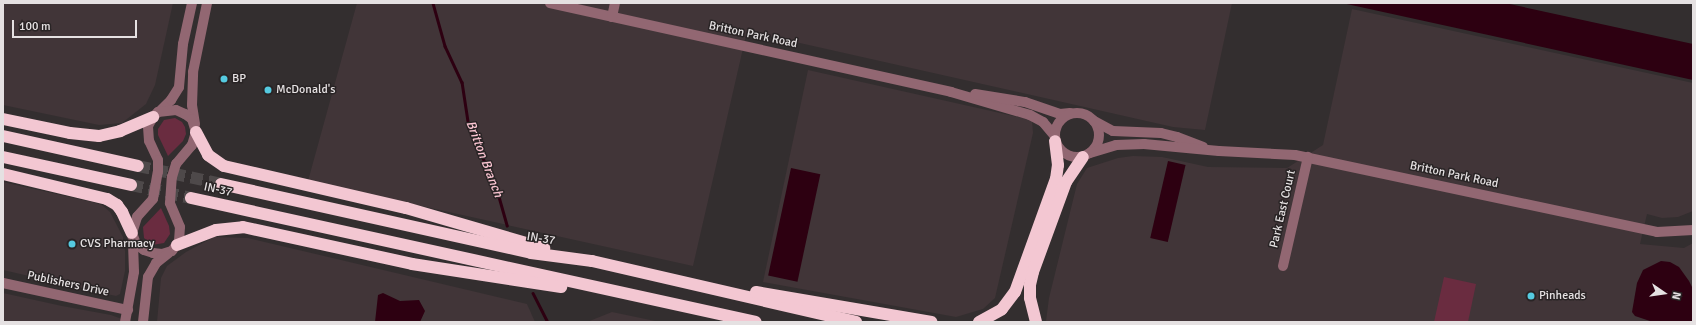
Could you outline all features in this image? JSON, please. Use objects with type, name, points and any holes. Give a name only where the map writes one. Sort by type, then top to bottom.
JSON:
[{"type":"highway","points":[[3,119],[75,134],[99,136],[120,131],[155,114]]},
{"type":"highway","points":[[196,128],[208,155],[224,166],[406,208],[592,261]]},
{"type":"highway","points":[[3,136],[138,166]]},
{"type":"highway","points":[[979,322],[1002,309],[1015,292],[1056,179],[1058,165],[1055,138]]},
{"type":"highway","points":[[1036,322],[1030,298],[1032,272],[1066,182],[1086,155]]},
{"type":"highway","points":[[3,157],[131,185]]},
{"type":"highway","points":[[3,174],[107,198],[122,212],[132,235]]},
{"type":"highway","name":"IN-37","points":[[221,184],[531,253],[592,261],[658,275],[856,322]]},
{"type":"highway","name":"IN-37","points":[[191,198],[756,322]]},
{"type":"highway","points":[[174,248],[216,230],[243,227],[412,264],[574,289],[619,292]]},
{"type":"highway","points":[[658,275],[930,322]]},
{"type":"highway","points":[[724,315],[739,322]]},
{"type":"street","points":[[125,322],[134,272],[132,235],[137,217],[153,199],[158,172],[158,160],[148,135],[148,126],[155,114],[171,100],[179,87],[183,44],[192,3]]},
{"type":"street","points":[[143,322],[146,288],[150,273],[156,264],[174,248],[180,228],[170,203],[172,177],[176,164],[192,145],[196,128],[192,105],[193,72],[207,3]]},
{"type":"street","name":"Britton Park Road","points":[[550,3],[951,92],[1030,116],[1043,122],[1055,138]]},
{"type":"street","points":[[612,17],[615,3]]},
{"type":"street","name":"Britton Park Road","points":[[951,92],[1025,102],[1060,114],[1074,113]]},
{"type":"street","points":[[155,114],[169,110],[181,111],[189,116],[196,128]]},
{"type":"street","points":[[1074,113],[1088,116],[1093,120],[1097,126],[1098,141],[1086,155],[1069,156],[1063,153],[1055,138],[1056,126],[1060,120],[1074,113]]},
{"type":"street","name":"Britton Park Road","points":[[1093,120],[1113,131],[1167,134],[1208,149]]},
{"type":"street","name":"Britton Park Road","points":[[1086,155],[1103,148],[1123,144],[1152,144],[1285,154],[1308,157],[1657,232],[1693,230]]},
{"type":"street","name":"Park East Court","points":[[1283,266],[1308,157]]},
{"type":"street","points":[[132,235],[140,247],[148,252],[162,254],[174,248]]},
{"type":"street","name":"Publishers Drive","points":[[3,283],[128,310]]},
{"type":"shaded area","points":[[3,3],[173,3],[155,85],[146,104],[122,123],[99,125],[3,105]]},
{"type":"shaded area","points":[[357,3],[1232,3],[1205,130],[1173,127],[747,31],[693,266],[308,181]]},
{"type":"shaded area","points":[[1342,3],[1505,3],[1693,44],[1693,80]]},
{"type":"shaded area","points":[[1352,9],[1693,83],[1693,211],[1678,217],[1662,218],[1647,214],[1640,244],[1684,248],[1693,243],[1693,322],[1046,321],[1049,298],[1077,184],[1087,168],[1118,158],[1133,156],[1162,157],[1208,167],[1287,168],[1323,145]]},
{"type":"shaded area","points":[[808,70],[1032,120],[1033,133],[995,298],[983,309],[956,317],[763,282]]},
{"type":"shaded area","points":[[175,118],[182,122],[185,127],[186,134],[183,141],[168,156],[158,135],[158,129],[164,120]]},
{"type":"shaded area","points":[[1168,161],[1186,165],[1168,242],[1150,238]]},
{"type":"shaded area","points":[[791,168],[820,174],[797,282],[768,276]]},
{"type":"shaded area","points":[[3,182],[92,202],[102,205],[110,212],[123,237],[125,251],[125,271],[120,294],[116,296],[3,270]]},
{"type":"shaded area","points":[[161,208],[169,226],[170,234],[164,243],[152,245],[144,238],[143,227]]},
{"type":"shaded area","points":[[214,237],[248,238],[527,304],[535,322],[157,322],[161,278],[167,266],[186,252]]},
{"type":"shaded area","points":[[1661,261],[1670,262],[1679,267],[1689,281],[1693,289],[1693,322],[1653,322],[1635,316],[1632,312],[1637,283],[1643,270]]},
{"type":"shaded area","points":[[1444,277],[1476,284],[1468,322],[1434,322]]},
{"type":"shaded area","points":[[3,293],[111,315],[122,319],[122,322],[3,322]]},
{"type":"shaded area","points":[[383,293],[400,301],[419,300],[425,311],[420,322],[375,322],[378,295]]},
{"type":"shaded area","points":[[612,312],[660,322],[587,322]]},
{"type":"waterway","name":"Britton Branch","points":[[433,3],[445,46],[462,82],[469,128],[496,186],[507,225]]},
{"type":"waterway","name":"Britton Branch","points":[[533,293],[548,322]]},
{"type":"tunnel","points":[[138,166],[221,184]]},
{"type":"tunnel","points":[[131,185],[191,198]]},
{"type":"place","name":"BP","points":[[224,79]]},
{"type":"place","name":"McDonald's","points":[[268,90]]},
{"type":"place","name":"CVS Pharmacy","points":[[72,244]]},
{"type":"place","name":"Pinheads","points":[[1531,296]]}]
